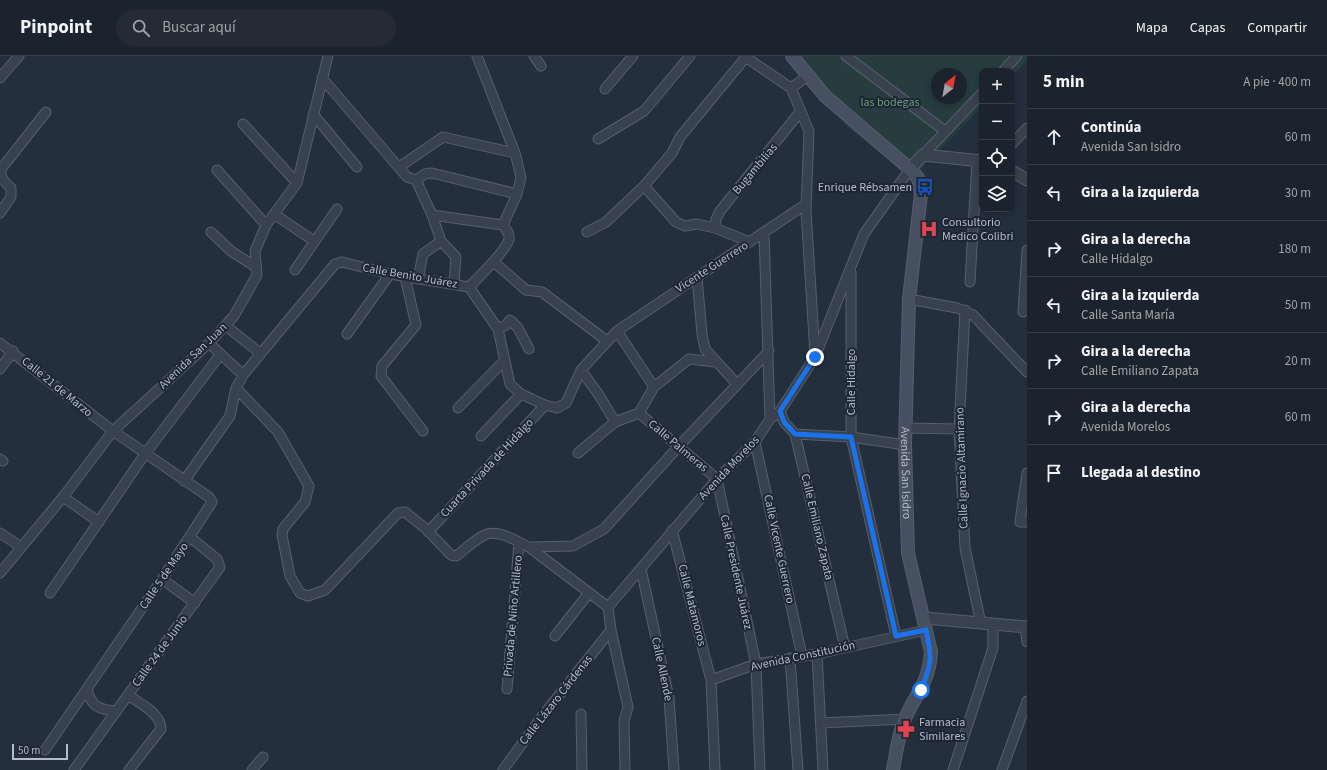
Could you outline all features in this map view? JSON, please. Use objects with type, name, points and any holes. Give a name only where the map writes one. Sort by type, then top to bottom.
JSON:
[{"type":"main road","name":"Avenida San Isidro","points":[[792,56],[825,96],[910,169],[918,178],[921,194],[908,300],[905,445],[908,553],[931,652],[930,669],[921,690],[905,719],[898,737],[893,770]]},
{"type":"street","points":[[0,78],[19,56]]},
{"type":"street","name":"Avenida San Juan","points":[[0,573],[63,497],[113,431],[209,343],[234,316],[257,275],[255,251],[266,225],[297,183],[328,56]]},
{"type":"street","points":[[432,215],[503,225],[517,194],[521,176],[515,153],[477,56]]},
{"type":"street","points":[[534,56],[541,66]]},
{"type":"street","points":[[605,89],[633,56]]},
{"type":"street","points":[[598,139],[644,111],[690,56]]},
{"type":"street","points":[[846,56],[945,131]]},
{"type":"street","points":[[1006,68],[1018,56]]},
{"type":"street","points":[[587,232],[606,222],[644,186],[672,153],[680,137],[745,57],[791,88],[809,132],[806,204],[815,357]]},
{"type":"street","points":[[791,88],[808,76]]},
{"type":"street","points":[[322,78],[407,178],[416,180],[425,174],[432,173],[517,194]]},
{"type":"street","points":[[910,169],[979,95]]},
{"type":"street","points":[[0,213],[11,197],[12,188],[0,175],[0,169],[46,112]]},
{"type":"street","name":"Bugambilias","points":[[715,228],[716,219],[720,211],[800,112]]},
{"type":"street","points":[[313,114],[357,167]]},
{"type":"street","points":[[243,124],[297,183]]},
{"type":"street","points":[[1015,141],[1027,128]]},
{"type":"street","points":[[399,167],[443,137],[515,153]]},
{"type":"street","points":[[923,155],[979,161]]},
{"type":"street","name":"Avenida Morelos","points":[[608,607],[672,530],[717,479],[755,442],[770,419],[780,411],[815,357],[864,234],[910,169]]},
{"type":"street","points":[[217,170],[266,225]]},
{"type":"street","points":[[970,282],[979,173]]},
{"type":"street","points":[[1015,173],[1027,180]]},
{"type":"street","points":[[416,180],[432,215],[442,242],[456,257],[454,283]]},
{"type":"street","points":[[644,186],[676,222],[685,226],[697,224],[715,228],[750,242]]},
{"type":"street","name":"Vicente Guerrero","points":[[545,405],[557,408],[566,404],[581,370],[618,331],[806,204]]},
{"type":"street","points":[[294,270],[337,209]]},
{"type":"street","points":[[274,214],[314,241]]},
{"type":"street","name":"Calle Benito Juárez","points":[[184,481],[230,416],[236,388],[243,375],[335,264],[342,262],[405,277],[469,286],[494,262],[509,240],[509,234],[503,225]]},
{"type":"street","points":[[211,232],[231,251],[256,267]]},
{"type":"street","points":[[764,233],[770,419]]},
{"type":"street","points":[[418,279],[423,254],[442,242]]},
{"type":"street","points":[[1023,312],[1027,250]]},
{"type":"street","points":[[494,262],[526,290],[542,292],[607,341]]},
{"type":"street","name":"Calle Hidalgo","points":[[852,267],[851,437],[896,636]]},
{"type":"street","points":[[347,334],[390,274]]},
{"type":"street","points":[[405,277],[416,325],[382,366],[380,371],[381,376],[423,432]]},
{"type":"street","points":[[697,277],[702,334],[705,349],[737,384]]},
{"type":"street","points":[[469,286],[498,329],[510,384],[521,394],[545,405]]},
{"type":"street","points":[[908,300],[965,310],[973,316],[1027,372]]},
{"type":"street","name":"Calle Ignacio Altamirano","points":[[965,310],[959,429],[965,548],[981,624]]},
{"type":"street","points":[[498,329],[506,325],[510,320],[522,334],[529,348]]},
{"type":"street","points":[[226,326],[260,353]]},
{"type":"street","points":[[618,331],[654,387]]},
{"type":"street","name":"Calle 21 de Marzo","points":[[0,343],[113,431]]},
{"type":"street","points":[[209,343],[243,375]]},
{"type":"street","points":[[0,369],[13,352]]},
{"type":"street","points":[[529,547],[573,546],[604,528],[737,384],[769,352]]},
{"type":"street","points":[[50,593],[145,454],[220,355]]},
{"type":"street","points":[[458,408],[505,360]]},
{"type":"street","points":[[578,453],[615,422],[639,413],[654,387],[689,360],[716,362]]},
{"type":"street","points":[[581,370],[599,395],[615,422]]},
{"type":"street","points":[[236,388],[278,432],[309,486],[305,502],[283,529],[282,535],[290,576],[300,593],[308,596],[325,590],[398,513],[405,512],[451,555],[456,556],[487,534],[499,534],[519,542],[529,547],[608,607],[611,630],[628,707],[624,721],[625,770]]},
{"type":"street","points":[[481,436],[521,394]]},
{"type":"street","name":"Cuarta Privada de Hidalgo","points":[[428,532],[545,405]]},
{"type":"street","name":"Calle Emiliano Zapata","points":[[780,411],[784,422],[795,434],[845,648]]},
{"type":"street","name":"Calle Palmeras","points":[[639,413],[717,479]]},
{"type":"street","points":[[905,428],[959,429]]},
{"type":"street","name":"Calle 5 de Mayo","points":[[45,750],[162,579],[212,502],[209,497],[113,431]]},
{"type":"street","points":[[795,434],[851,437],[905,445]]},
{"type":"street","name":"Calle Vicente Guerrero","points":[[755,442],[802,656]]},
{"type":"street","points":[[1027,473],[1020,522],[1027,522]]},
{"type":"street","name":"Calle Presidente Juárez","points":[[717,479],[756,664],[760,770]]},
{"type":"street","points":[[63,497],[99,522]]},
{"type":"street","name":"Calle Matamoros","points":[[672,530],[711,680],[715,770]]},
{"type":"street","points":[[0,533],[21,547]]},
{"type":"street","name":"Calle 24 de Junio","points":[[74,770],[195,604],[220,566],[217,559],[190,537]]},
{"type":"street","name":"Privada de Niño Artillero","points":[[507,689],[519,542]]},
{"type":"street","name":"Calle Allende","points":[[640,569],[669,698],[674,770]]},
{"type":"street","points":[[162,579],[195,604]]},
{"type":"street","points":[[555,636],[589,593]]},
{"type":"street","points":[[925,624],[981,624],[1026,627],[1027,642]]},
{"type":"street","name":"Avenida Constitución","points":[[711,680],[756,664],[817,654],[896,636],[925,624]]},
{"type":"street","points":[[953,770],[993,648],[993,625]]},
{"type":"street","name":"Calle Lázaro Cárdenas","points":[[503,770],[540,719],[611,630]]},
{"type":"street","points":[[817,654],[823,770]]},
{"type":"street","points":[[790,658],[798,770]]},
{"type":"street","points":[[87,689],[89,698],[95,706],[104,710],[117,711]]},
{"type":"street","points":[[128,696],[155,715],[161,723],[161,728],[129,770]]},
{"type":"street","points":[[1002,770],[1027,701]]},
{"type":"street","points":[[580,714],[582,770]]},
{"type":"street","points":[[821,723],[905,719]]},
{"type":"street","points":[[252,770],[263,757]]},
{"type":"green space","name":"las bodegas","points":[[793,56],[1027,56],[1027,61],[1015,73],[1015,68],[979,68],[979,110],[912,178],[846,126]]},
{"type":"place","name":"Enrique Rébsamen","points":[[925,187]]},
{"type":"place","name":"Consultorio Medico Colibri","points":[[929,229]]},
{"type":"place","name":"Farmacia Similares","points":[[906,729]]},
{"type":"route","points":[[815,357],[780,411],[784,422],[795,434],[851,437],[863,497],[896,636],[926,630],[931,652],[930,669],[921,690]]}]
